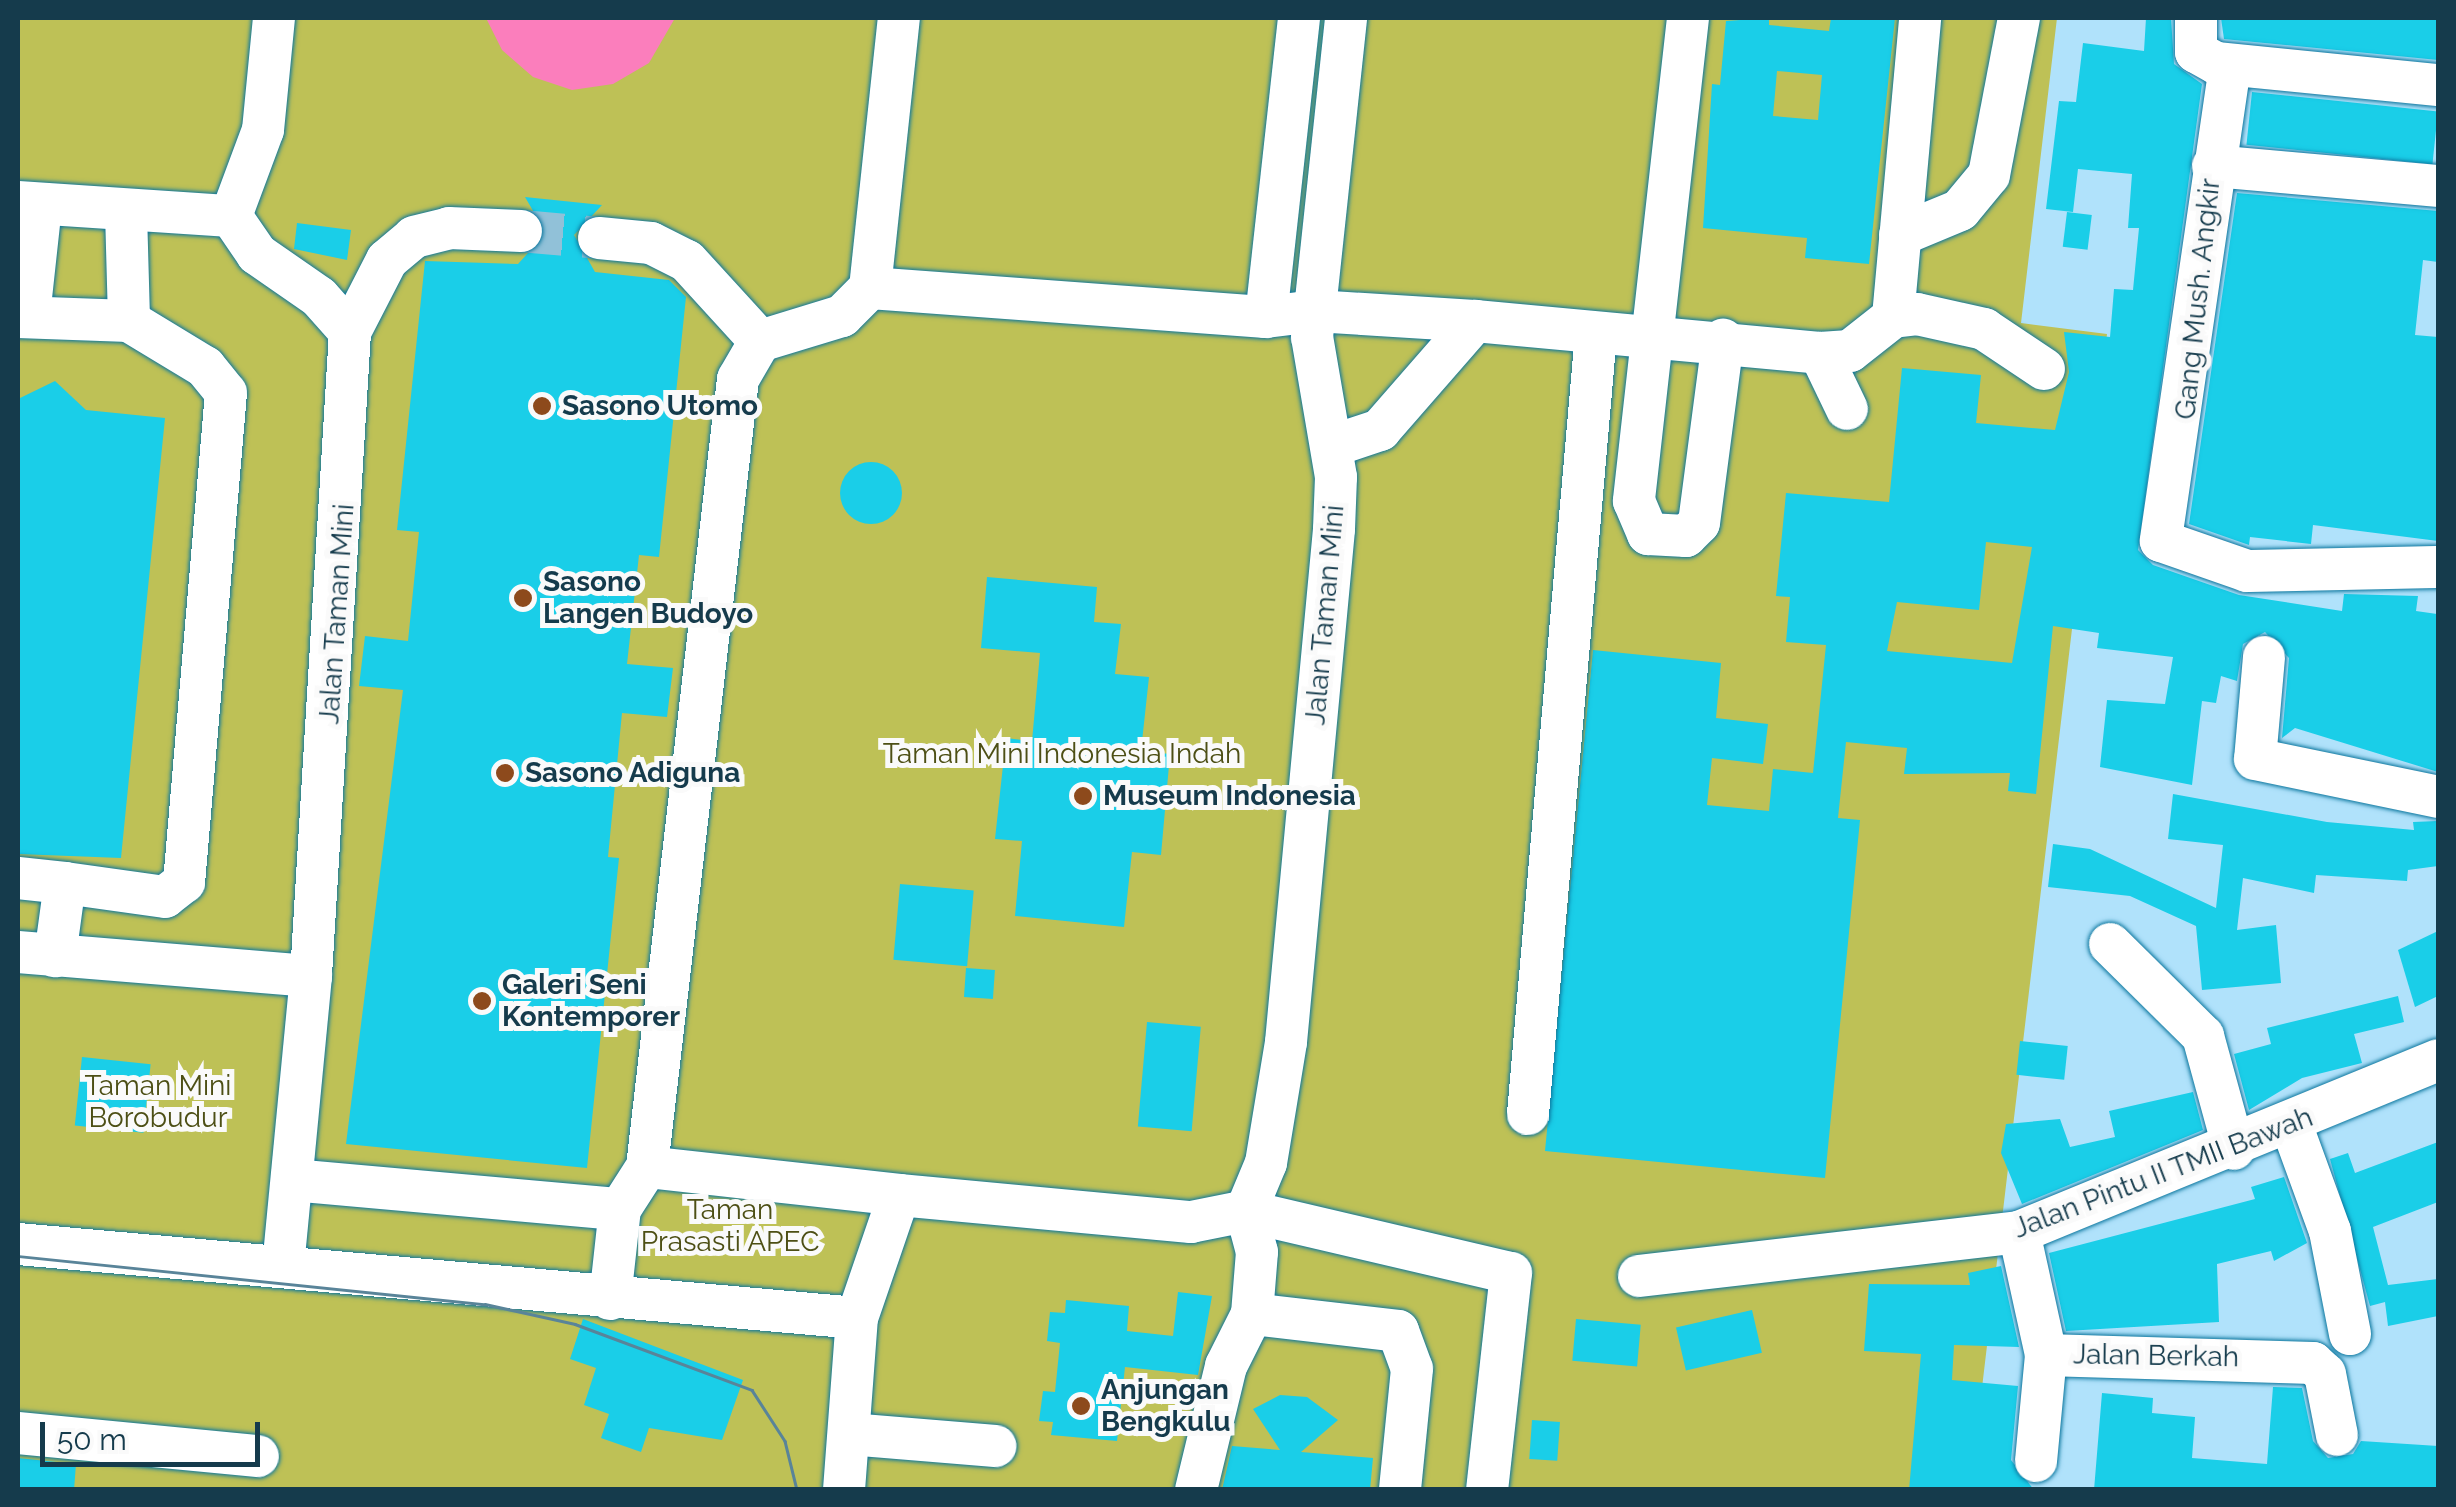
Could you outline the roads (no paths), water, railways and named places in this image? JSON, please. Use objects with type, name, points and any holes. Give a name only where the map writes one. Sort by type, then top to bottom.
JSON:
[{"type":"street","points":[[232,216],[263,130],[274,18]]},
{"type":"street","points":[[870,288],[900,18]]},
{"type":"street","points":[[1266,318],[1298,18]]},
{"type":"street","name":"Jalan Taman Mini","points":[[1246,1211],[1266,1163],[1286,1042],[1334,529],[1332,446],[1312,370],[1346,18]]},
{"type":"street","points":[[1688,18],[1634,501],[1648,534],[1686,536],[1706,505],[1724,340]]},
{"type":"street","points":[[1893,318],[1920,18]]},
{"type":"street","points":[[1900,236],[1960,210],[1990,175],[2019,18]]},
{"type":"street","points":[[2196,18],[2196,52],[2230,66],[2438,85]]},
{"type":"street","name":"Gang Mush. Angkir","points":[[2230,66],[2213,166],[2186,416],[2162,531],[2166,549],[2247,570],[2438,567]]},
{"type":"street","points":[[2213,166],[2438,186]]},
{"type":"street","points":[[18,878],[165,897],[184,882],[226,392],[205,367],[129,321],[23,316],[29,204],[232,216]]},
{"type":"street","points":[[126,212],[129,321]]},
{"type":"street","points":[[232,216],[257,254],[319,297],[350,332],[387,260],[414,237],[450,228],[521,231]]},
{"type":"street","points":[[599,238],[651,243],[687,261],[760,340]]},
{"type":"street","points":[[610,1299],[620,1209],[647,1168],[728,425],[745,359],[760,340],[824,324],[870,288],[1266,318],[1316,311],[1475,321],[1724,340],[1820,353],[1850,351],[1893,318],[1950,316],[2044,369]]},
{"type":"street","points":[[1332,446],[1380,430],[1475,321]]},
{"type":"street","name":"Jalan Taman Mini","points":[[282,1268],[311,976],[350,332]]},
{"type":"street","points":[[1528,1114],[1596,333]]},
{"type":"street","points":[[1820,353],[1848,408]]},
{"type":"street","points":[[2264,656],[2255,759],[2438,796]]},
{"type":"street","points":[[65,884],[36,954],[311,976]]},
{"type":"street","points":[[2110,944],[2204,1036],[2234,1149]]},
{"type":"street","name":"Jalan Pintu II TMII Bawah","points":[[1639,1276],[1959,1242],[2019,1232],[2437,1067]]},
{"type":"street","points":[[2291,1124],[2330,1231],[2350,1334]]},
{"type":"street","points":[[647,1168],[1191,1222],[1246,1211],[1511,1272],[1486,1490]]},
{"type":"street","points":[[292,1180],[620,1209]]},
{"type":"street","points":[[844,1490],[858,1318],[899,1196]]},
{"type":"street","points":[[1196,1490],[1226,1366],[1252,1314],[1257,1252],[1246,1211]]},
{"type":"street","name":"Jalan Berkah","points":[[2019,1232],[2046,1355],[2313,1363],[2325,1374],[2337,1434]]},
{"type":"street","points":[[18,1244],[858,1318]]},
{"type":"street","points":[[1252,1314],[1398,1330],[1412,1369],[1400,1490]]},
{"type":"street","points":[[2036,1460],[2046,1355]]},
{"type":"street","points":[[18,1433],[258,1456]]},
{"type":"street","points":[[849,1434],[996,1446]]},
{"type":"tunnel","points":[[521,231],[599,238]]},
{"type":"tram line","points":[[18,1256],[485,1304],[575,1324],[752,1390],[785,1441],[797,1490]]},
{"type":"place","name":"Sasono Utomo","points":[[542,406]]},
{"type":"place","name":"Sasono Langen Budoyo","points":[[523,598]]},
{"type":"place","name":"Sasono Adiguna","points":[[505,773]]},
{"type":"place","name":"Museum Indonesia","points":[[1083,796]]},
{"type":"place","name":"Galeri Seni Kontemporer","points":[[482,1001]]},
{"type":"place","name":"Anjungan Bengkulu","points":[[1081,1406]]},
{"type":"park label","name":"Taman Mini Indonesia Indah","points":[[1062,754]]},
{"type":"park label","name":"Taman Mini Borobudur","points":[[158,1102]]},
{"type":"park label","name":"Taman Prasasti APEC","points":[[730,1226]]}]
